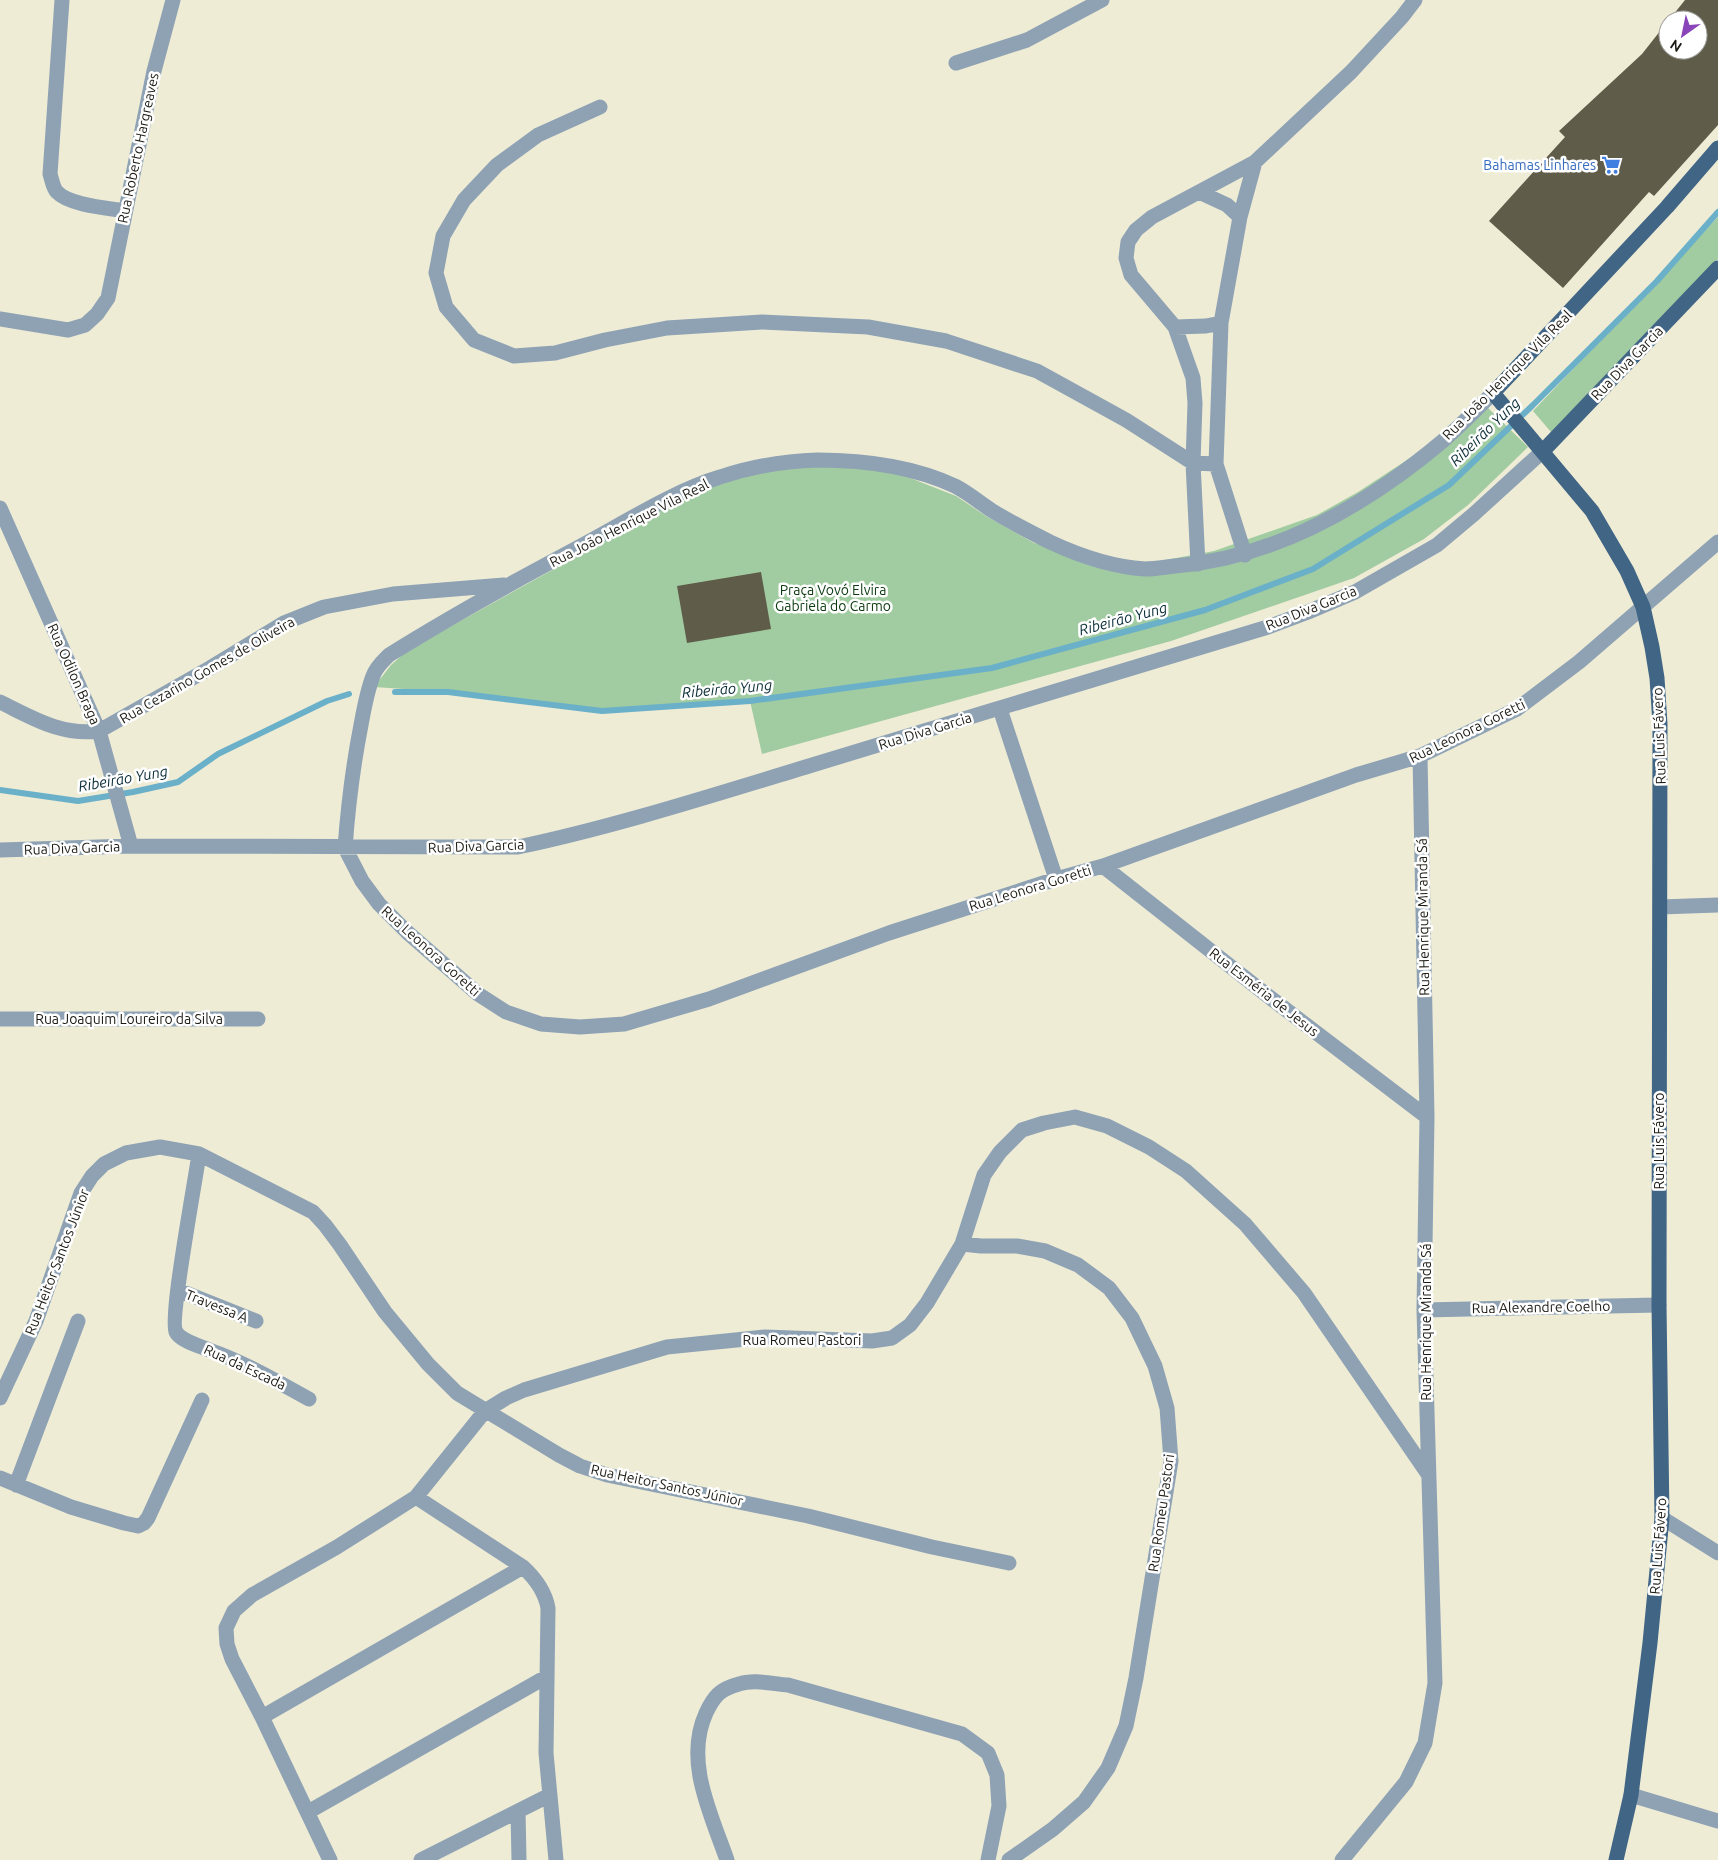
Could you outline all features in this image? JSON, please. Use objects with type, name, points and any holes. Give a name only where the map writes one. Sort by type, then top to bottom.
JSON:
[{"type":"main road","name":"Rua João Henrique Vila Real","points":[[1497,398],[1718,148]]},
{"type":"main road","name":"Rua Diva Garcia","points":[[1543,451],[1718,268]]},
{"type":"main road","name":"Rua Luis Fávero","points":[[1497,398],[1592,510],[1627,571],[1643,607],[1654,655],[1660,724],[1659,1305],[1662,1518],[1650,1643],[1631,1795],[1616,1860]]},
{"type":"street","points":[[62,0],[50,174],[53,185],[56,192],[68,199],[125,211]]},
{"type":"street","name":"Rua Roberto Hargreaves","points":[[0,319],[68,330],[85,325],[97,314],[108,298],[154,71],[172,0]]},
{"type":"street","points":[[956,63],[1027,40],[1102,0]]},
{"type":"street","points":[[1198,564],[1193,463],[1195,403],[1193,378],[1175,327],[1131,275],[1126,258],[1128,242],[1136,230],[1152,217],[1255,162],[1351,72],[1402,17],[1415,0]]},
{"type":"street","points":[[600,106],[538,135],[497,165],[464,200],[443,236],[436,273],[446,308],[474,340],[514,356],[555,353],[605,340],[667,328],[762,322],[878,329],[946,340],[1037,371],[1126,420],[1193,463],[1216,464]]},
{"type":"street","points":[[1245,555],[1216,464],[1221,323],[1240,217],[1255,162]]},
{"type":"street","points":[[1199,192],[1227,205],[1240,217]]},
{"type":"street","points":[[1175,327],[1206,326],[1221,323]]},
{"type":"street","name":"Rua João Henrique Vila Real","points":[[345,848],[348,796],[365,702],[373,676],[379,665],[398,650],[508,584],[680,493],[720,477],[772,465],[814,460],[872,462],[898,467],[958,487],[1015,525],[1094,560],[1144,568],[1198,564],[1245,555],[1280,542],[1324,521],[1383,487],[1497,398]]},
{"type":"street","name":"Rua Diva Garcia","points":[[0,850],[131,846],[518,847],[579,834],[655,813],[1000,709],[1268,627],[1308,612],[1356,592],[1437,545],[1543,451]]},
{"type":"street","name":"Rua Odilon Braga","points":[[0,508],[99,731],[131,846]]},
{"type":"street","name":"Rua Leonora Goretti","points":[[345,848],[362,881],[406,932],[478,994],[506,1012],[541,1024],[580,1027],[624,1024],[709,999],[889,933],[1056,879],[1103,866],[1356,775],[1420,756],[1517,709],[1579,662],[1718,542]]},
{"type":"street","name":"Rua Cezarino Gomes de Oliveira","points":[[0,702],[40,721],[68,731],[82,733],[99,731],[284,623],[324,607],[393,594],[508,584]]},
{"type":"street","points":[[1000,709],[1056,879]]},
{"type":"street","name":"Rua Henrique Miranda Sá","points":[[1342,1860],[1406,1782],[1425,1743],[1435,1683],[1424,1310],[1427,1117],[1420,756]]},
{"type":"street","name":"Rua Esméria de Jesus","points":[[1103,866],[1272,999],[1427,1117]]},
{"type":"street","points":[[1660,907],[1718,905]]},
{"type":"street","name":"Rua Joaquim Loureiro da Silva","points":[[0,1019],[258,1019]]},
{"type":"street","name":"Rua Romeu Pastori","points":[[330,1860],[262,1717],[232,1659],[227,1644],[226,1628],[234,1610],[252,1595],[336,1547],[416,1497],[485,1412],[506,1398],[524,1390],[668,1348],[765,1337],[872,1341],[892,1338],[910,1324],[927,1303],[962,1244],[984,1174],[1000,1152],[1022,1130],[1074,1117],[1107,1126],[1148,1147],[1186,1172],[1245,1224],[1304,1293],[1428,1474]]},
{"type":"street","name":"Rua Heitor Santos Júnior","points":[[0,1398],[36,1321],[81,1194],[92,1176],[104,1164],[126,1153],[160,1147],[199,1154],[312,1212],[325,1224],[385,1312],[428,1364],[457,1393],[485,1412],[580,1466],[607,1475],[808,1516],[932,1547],[1009,1563]]},
{"type":"street","points":[[178,1290],[199,1154]]},
{"type":"street","name":"Rua Romeu Pastori","points":[[962,1244],[1017,1246],[1045,1251],[1078,1265],[1109,1288],[1132,1318],[1155,1366],[1167,1408],[1170,1434],[1172,1461],[1136,1678],[1126,1726],[1108,1768],[1084,1802],[1053,1829],[1009,1860]]},
{"type":"street","name":"Travessa A","points":[[178,1290],[256,1321]]},
{"type":"street","name":"Rua da Escada","points":[[178,1290],[174,1326],[176,1332],[181,1337],[251,1366],[309,1399]]},
{"type":"street","name":"Rua Alexandre Coelho","points":[[1424,1310],[1659,1305]]},
{"type":"street","points":[[16,1485],[78,1321]]},
{"type":"street","points":[[0,1478],[71,1507],[138,1526],[144,1523],[152,1510],[202,1400]]},
{"type":"street","points":[[416,1497],[524,1567],[546,1597],[548,1608],[546,1753],[556,1860]]},
{"type":"street","points":[[1662,1518],[1718,1553]]},
{"type":"street","points":[[262,1717],[524,1567]]},
{"type":"street","points":[[308,1812],[546,1677]]},
{"type":"street","points":[[728,1860],[705,1799],[698,1767],[698,1742],[702,1722],[712,1699],[723,1690],[740,1683],[759,1682],[788,1685],[962,1734],[988,1753],[997,1775],[999,1806],[988,1860]]},
{"type":"street","points":[[421,1860],[550,1795]]},
{"type":"street","points":[[1631,1795],[1718,1821]]},
{"type":"street","points":[[518,1811],[519,1860]]},
{"type":"green space","points":[[1718,217],[1718,259],[1551,432],[1533,411]]},
{"type":"green space","name":"Praça Vovó Elvira Gabriela do Carmo","points":[[1485,405],[1528,447],[1468,505],[1424,539],[1354,578],[1171,641],[762,754],[750,701],[602,711],[448,692],[374,687],[391,665],[408,650],[682,498],[721,481],[763,471],[812,466],[872,467],[905,476],[956,496],[986,516],[1034,543],[1091,560],[1149,563],[1214,551],[1317,515],[1358,492],[1433,443]]},
{"type":"building","name":"Bahamas Linhares","points":[[1685,0],[1718,0],[1718,125],[1654,196],[1649,192],[1563,288],[1489,221],[1565,137],[1559,131],[1642,54],[1658,34],[1658,60],[1708,60],[1708,10],[1677,10]]},
{"type":"building","points":[[761,572],[771,629],[687,643],[677,586]]},
{"type":"waterway","name":"Ribeirão Yung","points":[[395,692],[448,692],[602,711],[750,701],[992,668],[1205,610],[1313,569],[1449,485],[1533,405],[1657,281],[1718,212]]},
{"type":"waterway","name":"Ribeirão Yung","points":[[0,790],[78,801],[178,782],[218,754],[327,701],[349,694]]},
{"type":"place","name":"Bahamas Linhares","points":[[1611,165]]}]
